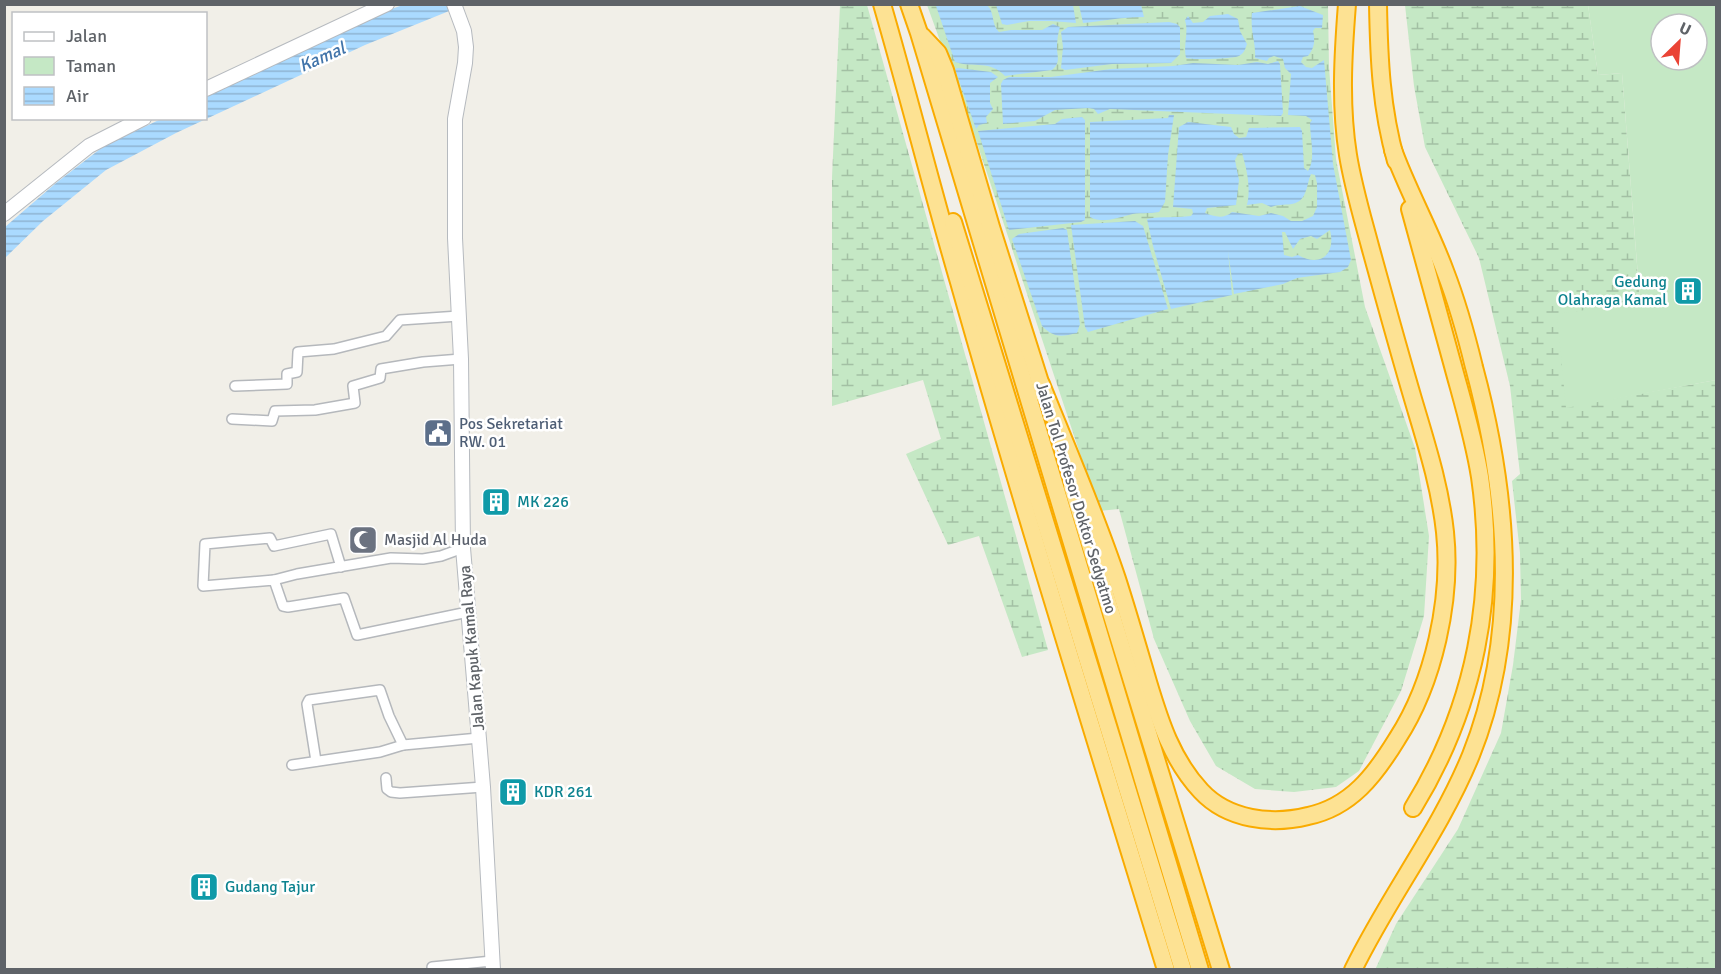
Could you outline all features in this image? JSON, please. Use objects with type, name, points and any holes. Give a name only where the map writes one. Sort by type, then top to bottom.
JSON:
[{"type":"highway","points":[[882,4],[959,283],[1042,565],[1166,969]]},
{"type":"highway","name":"Jalan Tol Profesor Doktor Sedyatmo","points":[[909,4],[920,33],[1200,969]]},
{"type":"highway","points":[[1041,384],[1102,536],[1164,735],[1183,770],[1204,795],[1230,812],[1254,819],[1289,821],[1327,812],[1354,794],[1377,771],[1406,726],[1425,682],[1440,628],[1445,581],[1446,536],[1438,486],[1390,321],[1348,154],[1341,71],[1347,4]]},
{"type":"highway","points":[[1378,4],[1379,67],[1386,123],[1468,421],[1480,475],[1484,528],[1484,589],[1481,623],[1470,682],[1444,752],[1413,808]]},
{"type":"highway","name":"Jalan Tol Profesor Doktor Sedyatmo","points":[[920,33],[938,53],[945,70],[991,227],[1221,969]]},
{"type":"highway","points":[[916,121],[966,263],[1183,969]]},
{"type":"highway","points":[[1353,969],[1448,804],[1472,752],[1487,707],[1495,671],[1504,604],[1499,488],[1482,396],[1446,272],[1393,150]]},
{"type":"main road","points":[[207,89],[387,4]]},
{"type":"main road","name":"Jalan Kapuk Kamal Raya","points":[[455,6],[464,31],[466,47],[455,119],[455,238],[461,359],[463,548],[483,787],[492,965]]},
{"type":"main road","points":[[4,214],[89,146],[140,120]]},
{"type":"street","points":[[235,386],[287,384],[287,374],[297,372],[298,352],[334,348],[386,336],[400,320],[459,316]]},
{"type":"street","points":[[232,419],[272,421],[275,411],[315,410],[355,403],[352,386],[380,378],[381,369],[461,359]]},
{"type":"street","points":[[340,567],[331,534],[274,546],[270,537],[205,544],[204,586],[274,580],[391,558],[423,559],[441,556],[463,548]]},
{"type":"street","points":[[274,580],[283,606],[344,598],[357,635],[468,612]]},
{"type":"street","points":[[316,761],[307,704],[309,700],[380,690],[403,745]]},
{"type":"street","points":[[292,765],[380,752],[403,745],[479,738]]},
{"type":"street","points":[[386,778],[387,789],[400,793],[483,787]]},
{"type":"street","points":[[432,967],[492,965]]},
{"type":"green space","points":[[840,5],[867,5],[1048,650],[1022,657],[979,536],[948,545],[906,454],[941,439],[923,380],[832,406],[832,177]]},
{"type":"green space","points":[[927,5],[1328,5],[1329,67],[1336,159],[1365,307],[1415,448],[1429,536],[1424,616],[1401,691],[1359,771],[1336,787],[1294,792],[1255,789],[1216,766],[1190,721],[1154,639],[1119,509],[1099,511],[975,137]]},
{"type":"green space","points":[[1405,5],[1588,5],[1598,75],[1622,73],[1640,303],[1566,407],[1716,380],[1716,969],[1375,970],[1396,924],[1458,829],[1501,733],[1521,600],[1520,553],[1512,481],[1520,474],[1510,386],[1479,258],[1425,147],[1414,86]]},
{"type":"green space","points":[[1588,5],[1716,5],[1716,380],[1566,408],[1557,314],[1640,302],[1622,73],[1598,75]]},
{"type":"water","name":"Kamal","points":[[403,5],[464,5],[365,45],[207,119],[207,97],[380,13]]},
{"type":"water","points":[[987,5],[999,32],[1042,30],[1053,24],[1060,27],[1057,42],[1058,59],[1055,67],[1052,70],[1005,76],[988,66],[955,62],[936,6]]},
{"type":"water","points":[[996,5],[1073,5],[1076,23],[1029,21],[1002,24]]},
{"type":"water","points":[[1079,5],[1141,5],[1144,17],[1083,23]]},
{"type":"water","points":[[1300,6],[1323,15],[1322,28],[1315,28],[1313,31],[1312,50],[1308,56],[1303,57],[1301,62],[1306,67],[1312,68],[1324,60],[1333,164],[1351,260],[1348,267],[1340,272],[1297,278],[1283,284],[1234,294],[1228,251],[1232,295],[1171,309],[1147,219],[1191,216],[1193,213],[1192,209],[1173,207],[1179,127],[1188,122],[1231,127],[1239,138],[1246,137],[1249,128],[1300,127],[1304,168],[1308,171],[1312,161],[1310,123],[1312,120],[1306,116],[1288,115],[1291,74],[1285,68],[1283,59],[1274,56],[1267,61],[1255,58],[1252,13]],"holes":[[[1242,153],[1248,179],[1247,205],[1262,203],[1271,207],[1295,203],[1305,193],[1311,174],[1315,175],[1317,183],[1317,207],[1313,216],[1302,221],[1291,221],[1271,213],[1259,216],[1232,212],[1219,217],[1205,213],[1207,208],[1236,205],[1239,180],[1235,160],[1238,154]],[[1330,230],[1329,252],[1320,259],[1284,255],[1282,232],[1285,232],[1293,249],[1300,239],[1311,236],[1317,239]]]},
{"type":"water","points":[[1228,14],[1238,19],[1240,31],[1247,44],[1242,54],[1221,58],[1186,58],[1185,20],[1188,16],[1193,23],[1203,22],[1210,16]]},
{"type":"water","points":[[1169,22],[1180,27],[1180,54],[1171,63],[1112,64],[1065,70],[1061,68],[1063,47],[1061,32],[1068,27]]},
{"type":"water","points":[[1278,61],[1283,113],[1281,116],[1110,109],[1098,114],[1094,109],[1088,108],[1055,110],[1035,121],[1003,124],[1001,84],[1009,77],[1051,77],[1111,69],[1193,63],[1238,65],[1257,62],[1268,64]]},
{"type":"water","points":[[955,69],[991,72],[998,77],[990,83],[990,103],[993,109],[986,117],[987,123],[979,125],[976,129]]},
{"type":"water","points":[[1169,115],[1174,115],[1168,155],[1165,202],[1159,212],[1104,220],[1090,217],[1090,122],[1168,118]]},
{"type":"water","points":[[1082,117],[1085,120],[1085,220],[1009,230],[978,131],[1055,124],[1062,119]]},
{"type":"water","points":[[159,120],[204,120],[106,170],[43,221],[5,258],[5,227],[104,146]]},
{"type":"water","points":[[1135,221],[1143,226],[1168,309],[1088,332],[1085,327],[1071,225]]},
{"type":"water","points":[[1063,228],[1067,230],[1080,324],[1077,333],[1062,336],[1050,333],[1042,326],[1012,239],[1019,234]]},
{"type":"place","name":"Gedung Olahraga Kamal","points":[[1688,291]]},
{"type":"place","name":"Pos Sekretariat RW. 01","points":[[438,433]]},
{"type":"place","name":"MK 226","points":[[496,502]]},
{"type":"place","name":"Masjid Al Huda","points":[[363,540]]},
{"type":"place","name":"KDR 261","points":[[513,792]]},
{"type":"place","name":"Gudang Tajur","points":[[204,887]]}]
